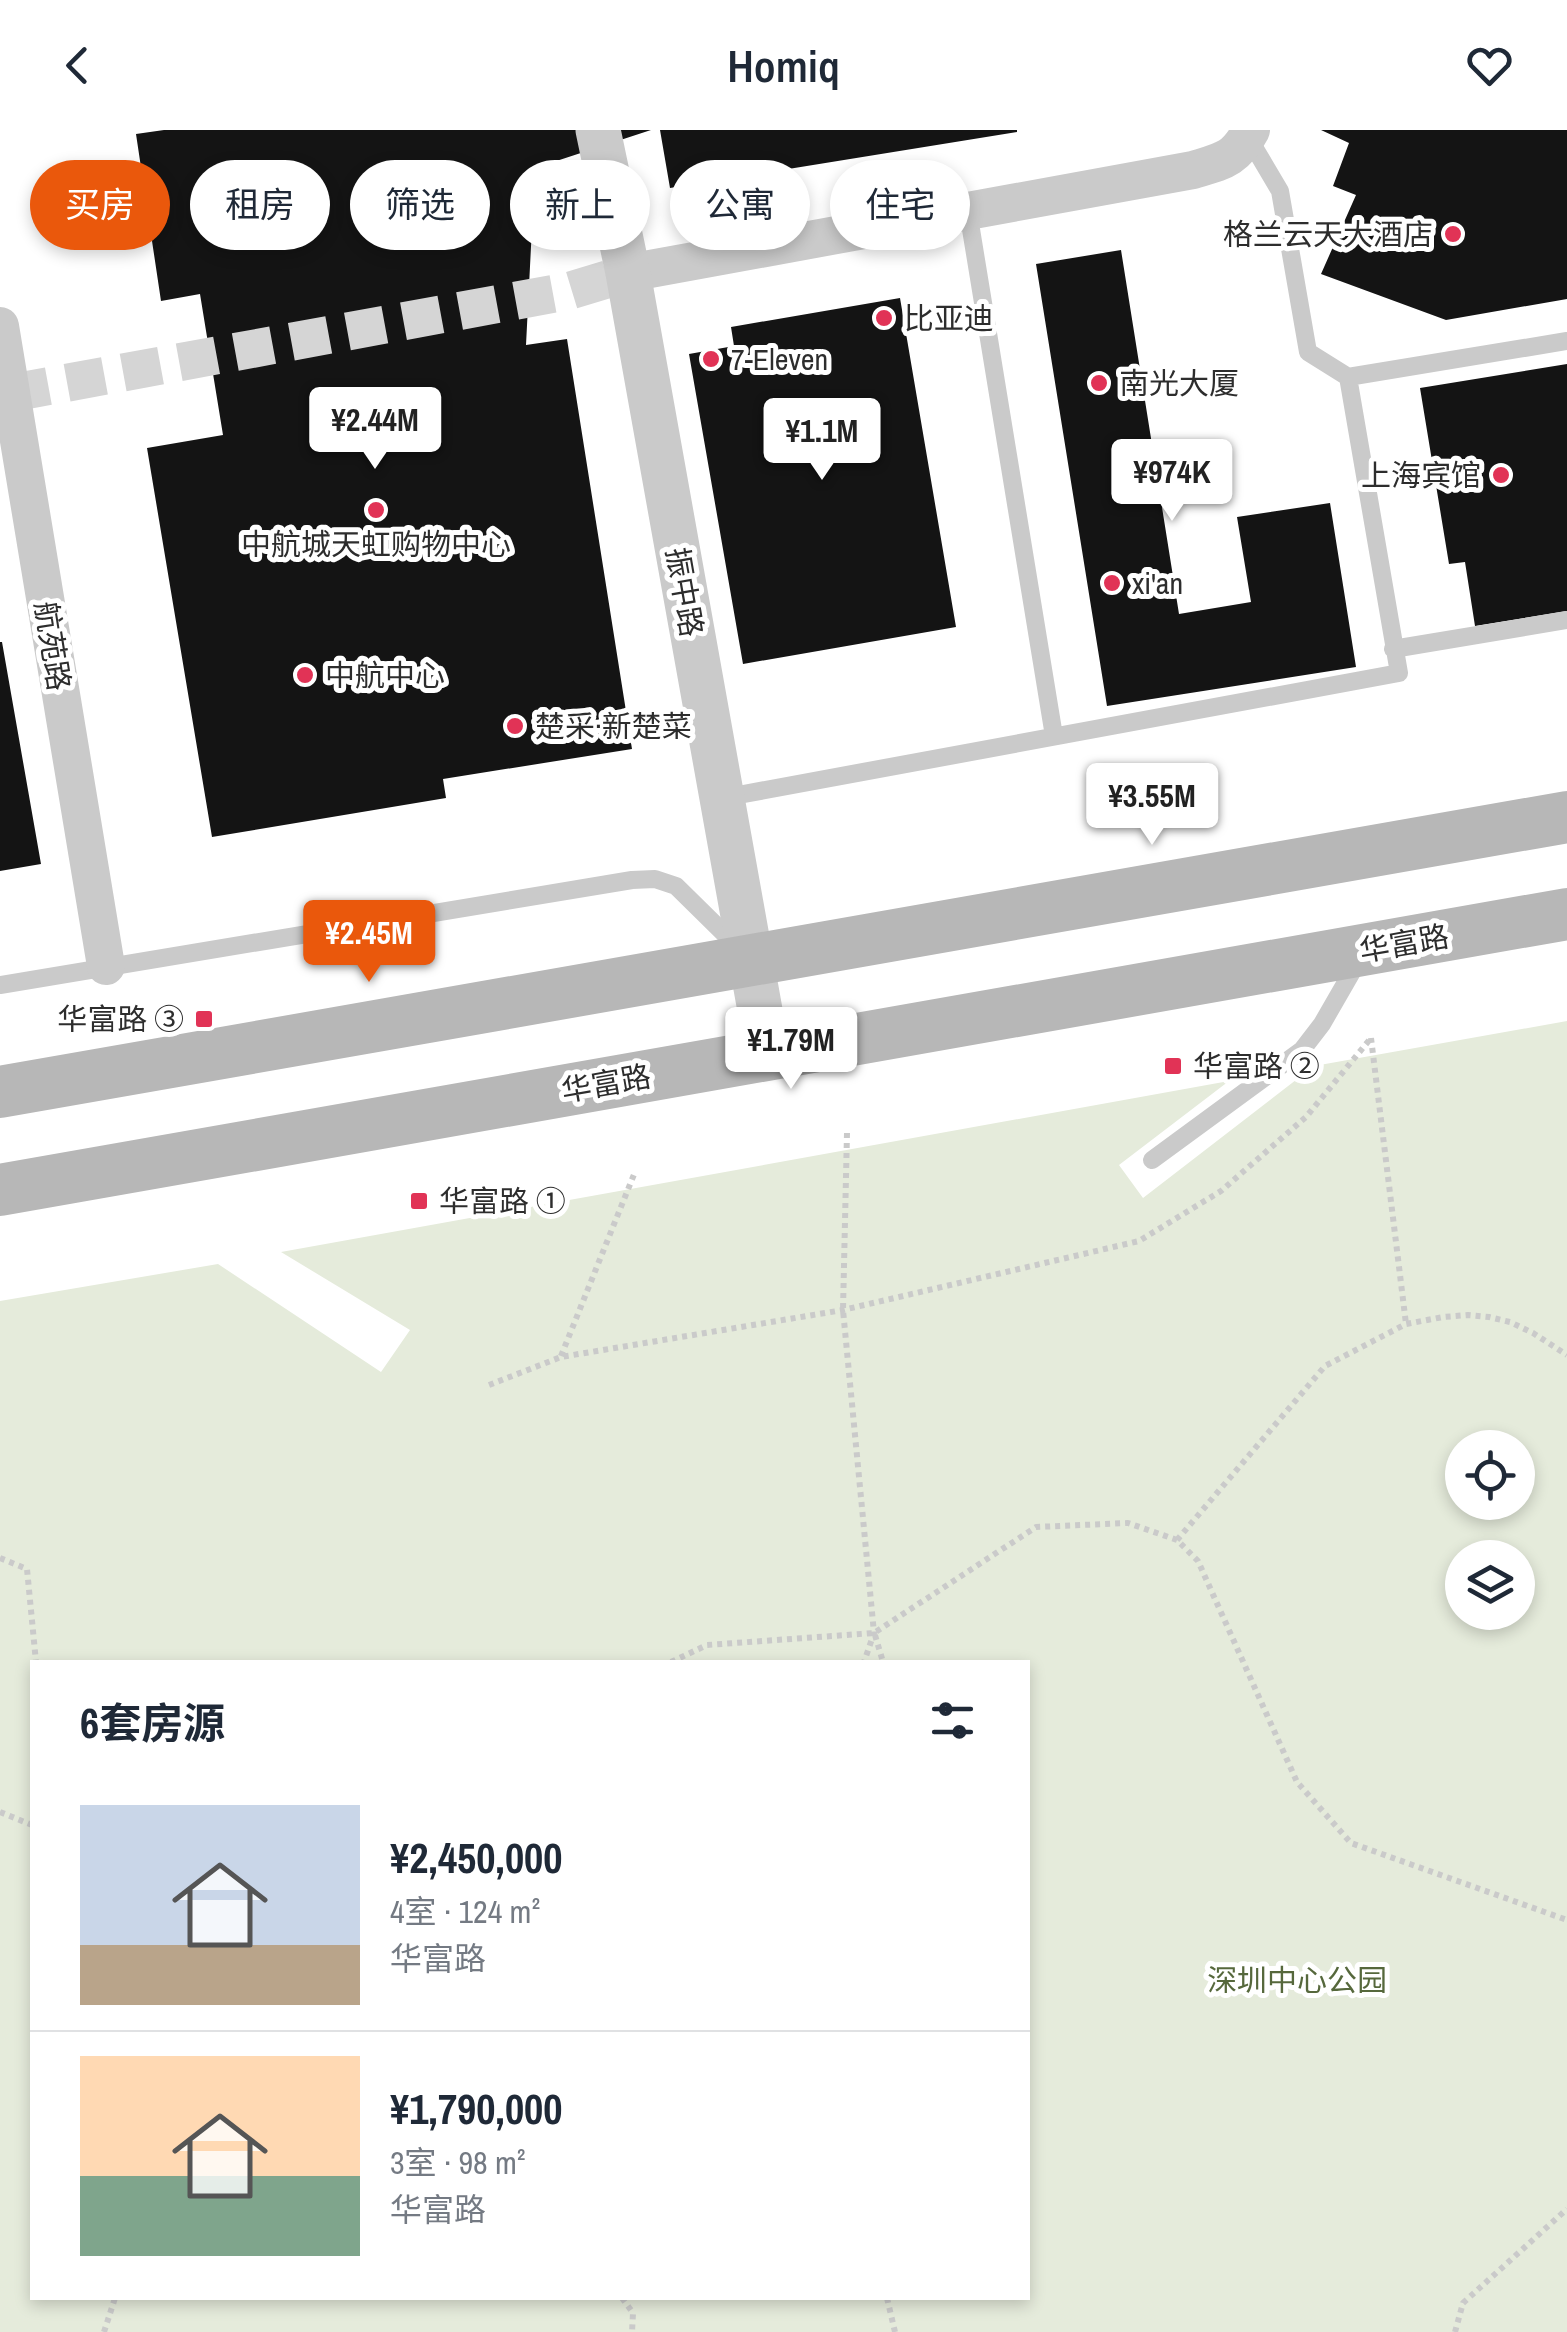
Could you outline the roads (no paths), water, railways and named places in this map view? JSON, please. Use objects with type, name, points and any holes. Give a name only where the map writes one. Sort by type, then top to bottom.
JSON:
[{"type":"main road","points":[[0,1092],[1567,817]]},
{"type":"main road","name":"华富路","points":[[0,1190],[1567,914]]},
{"type":"street","name":"振中路","points":[[598,130],[628,273],[768,1054]]},
{"type":"street","points":[[970,211],[1193,170],[1228,159],[1250,133]]},
{"type":"street","points":[[628,273],[830,236]]},
{"type":"street","name":"航苑路","points":[[0,326],[106,966]]},
{"type":"lane","points":[[1250,133],[1280,190],[1308,352],[1348,377],[1567,341]]},
{"type":"lane","points":[[970,223],[1054,736]]},
{"type":"lane","points":[[722,798],[1399,673],[1348,377]]},
{"type":"lane","points":[[1393,650],[1567,620]]},
{"type":"lane","points":[[0,985],[597,884],[655,879],[676,886],[752,960]]},
{"type":"lane","points":[[1152,1160],[1302,1050],[1322,1024],[1365,950]]},
{"type":"tunnel","points":[[11,393],[569,291],[628,273]]},
{"type":"place","name":"格兰云天大酒店","points":[[1453,234]]},
{"type":"place","name":"比亚迪","points":[[884,318]]},
{"type":"place","name":"7-Eleven","points":[[711,359]]},
{"type":"place","name":"南光大厦","points":[[1099,383]]},
{"type":"place","name":"上海宾馆","points":[[1501,475]]},
{"type":"place","name":"中航城天虹购物中心","points":[[376,510]]},
{"type":"place","name":"xi'an","points":[[1112,583]]},
{"type":"place","name":"中航中心","points":[[305,675]]},
{"type":"place","name":"楚采·新楚菜","points":[[515,726]]},
{"type":"place","name":"华富路 ③","points":[[204,1019]]},
{"type":"place","name":"华富路 ②","points":[[1173,1066]]},
{"type":"place","name":"华富路 ①","points":[[419,1201]]},
{"type":"park label","name":"深圳中心公园","points":[[1297,1980]]}]
